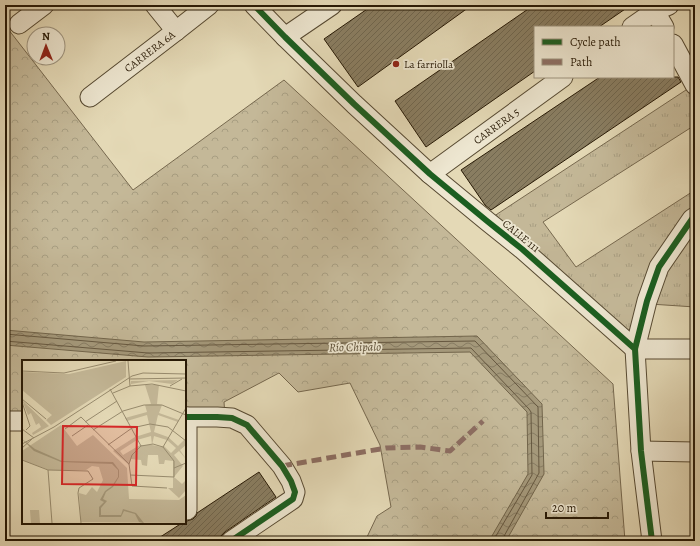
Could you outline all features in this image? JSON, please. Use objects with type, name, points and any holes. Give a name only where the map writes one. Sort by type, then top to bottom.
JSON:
[{"type":"street","points":[[19,24],[44,5]]},
{"type":"street","points":[[155,5],[176,31]]},
{"type":"street","name":"CARRERA 6A","points":[[90,97],[209,5]]},
{"type":"street","name":"CALLE 111","points":[[254,5],[354,104],[430,174],[522,248],[635,349]]},
{"type":"street","points":[[285,37],[332,5]]},
{"type":"street","points":[[633,26],[658,7],[664,26]]},
{"type":"street","points":[[674,46],[695,85]]},
{"type":"street","name":"CARRERA 5","points":[[430,174],[562,78]]},
{"type":"street","points":[[652,541],[641,451],[635,349],[647,301],[659,267],[692,219],[695,217]]},
{"type":"street","points":[[635,349],[695,349]]},
{"type":"street","points":[[187,510],[186,417],[217,416],[232,418],[247,425],[282,466],[291,481],[295,492],[293,499],[231,541]]},
{"type":"street","points":[[5,421],[22,421]]},
{"type":"street","points":[[641,451],[695,452]]},
{"type":"green space","points":[[5,25],[26,52],[26,66],[37,66],[133,190],[284,80],[613,384],[625,541],[366,541],[377,516],[391,507],[380,445],[350,383],[298,392],[279,373],[224,402],[225,416],[186,417],[186,360],[22,360],[22,419],[5,420]]},
{"type":"green space","points":[[695,87],[695,125],[543,222],[576,267],[695,190],[695,307],[650,304],[633,358],[614,337],[479,226],[689,88]]},
{"type":"water","name":"Río Chipalo","points":[[5,330],[144,342],[477,336],[542,404],[544,474],[506,541],[489,541],[528,474],[527,412],[470,352],[148,357],[5,345]]},
{"type":"building","points":[[373,5],[472,5],[358,87],[324,39]]},
{"type":"building","points":[[534,5],[631,5],[600,26],[534,26],[534,72],[426,147],[395,101]]},
{"type":"building","points":[[678,77],[681,82],[491,210],[485,205],[461,170],[599,78]]},
{"type":"building","points":[[259,472],[276,497],[225,532],[221,536],[221,539],[217,541],[154,541],[180,524],[186,524],[186,521],[193,519],[197,513]]},
{"type":"marked path","points":[[282,466],[386,448],[420,447],[450,451],[483,421]]},
{"type":"cycle path","points":[[254,5],[354,104],[430,174],[522,249],[635,349]]},
{"type":"cycle path","points":[[652,541],[641,451],[635,349],[647,301],[659,267],[692,219],[695,217]]},
{"type":"cycle path","points":[[186,417],[232,418],[247,425],[282,466],[291,481],[295,492],[293,499],[231,541]]},
{"type":"place","name":"La farriolla","points":[[396,64]]}]
